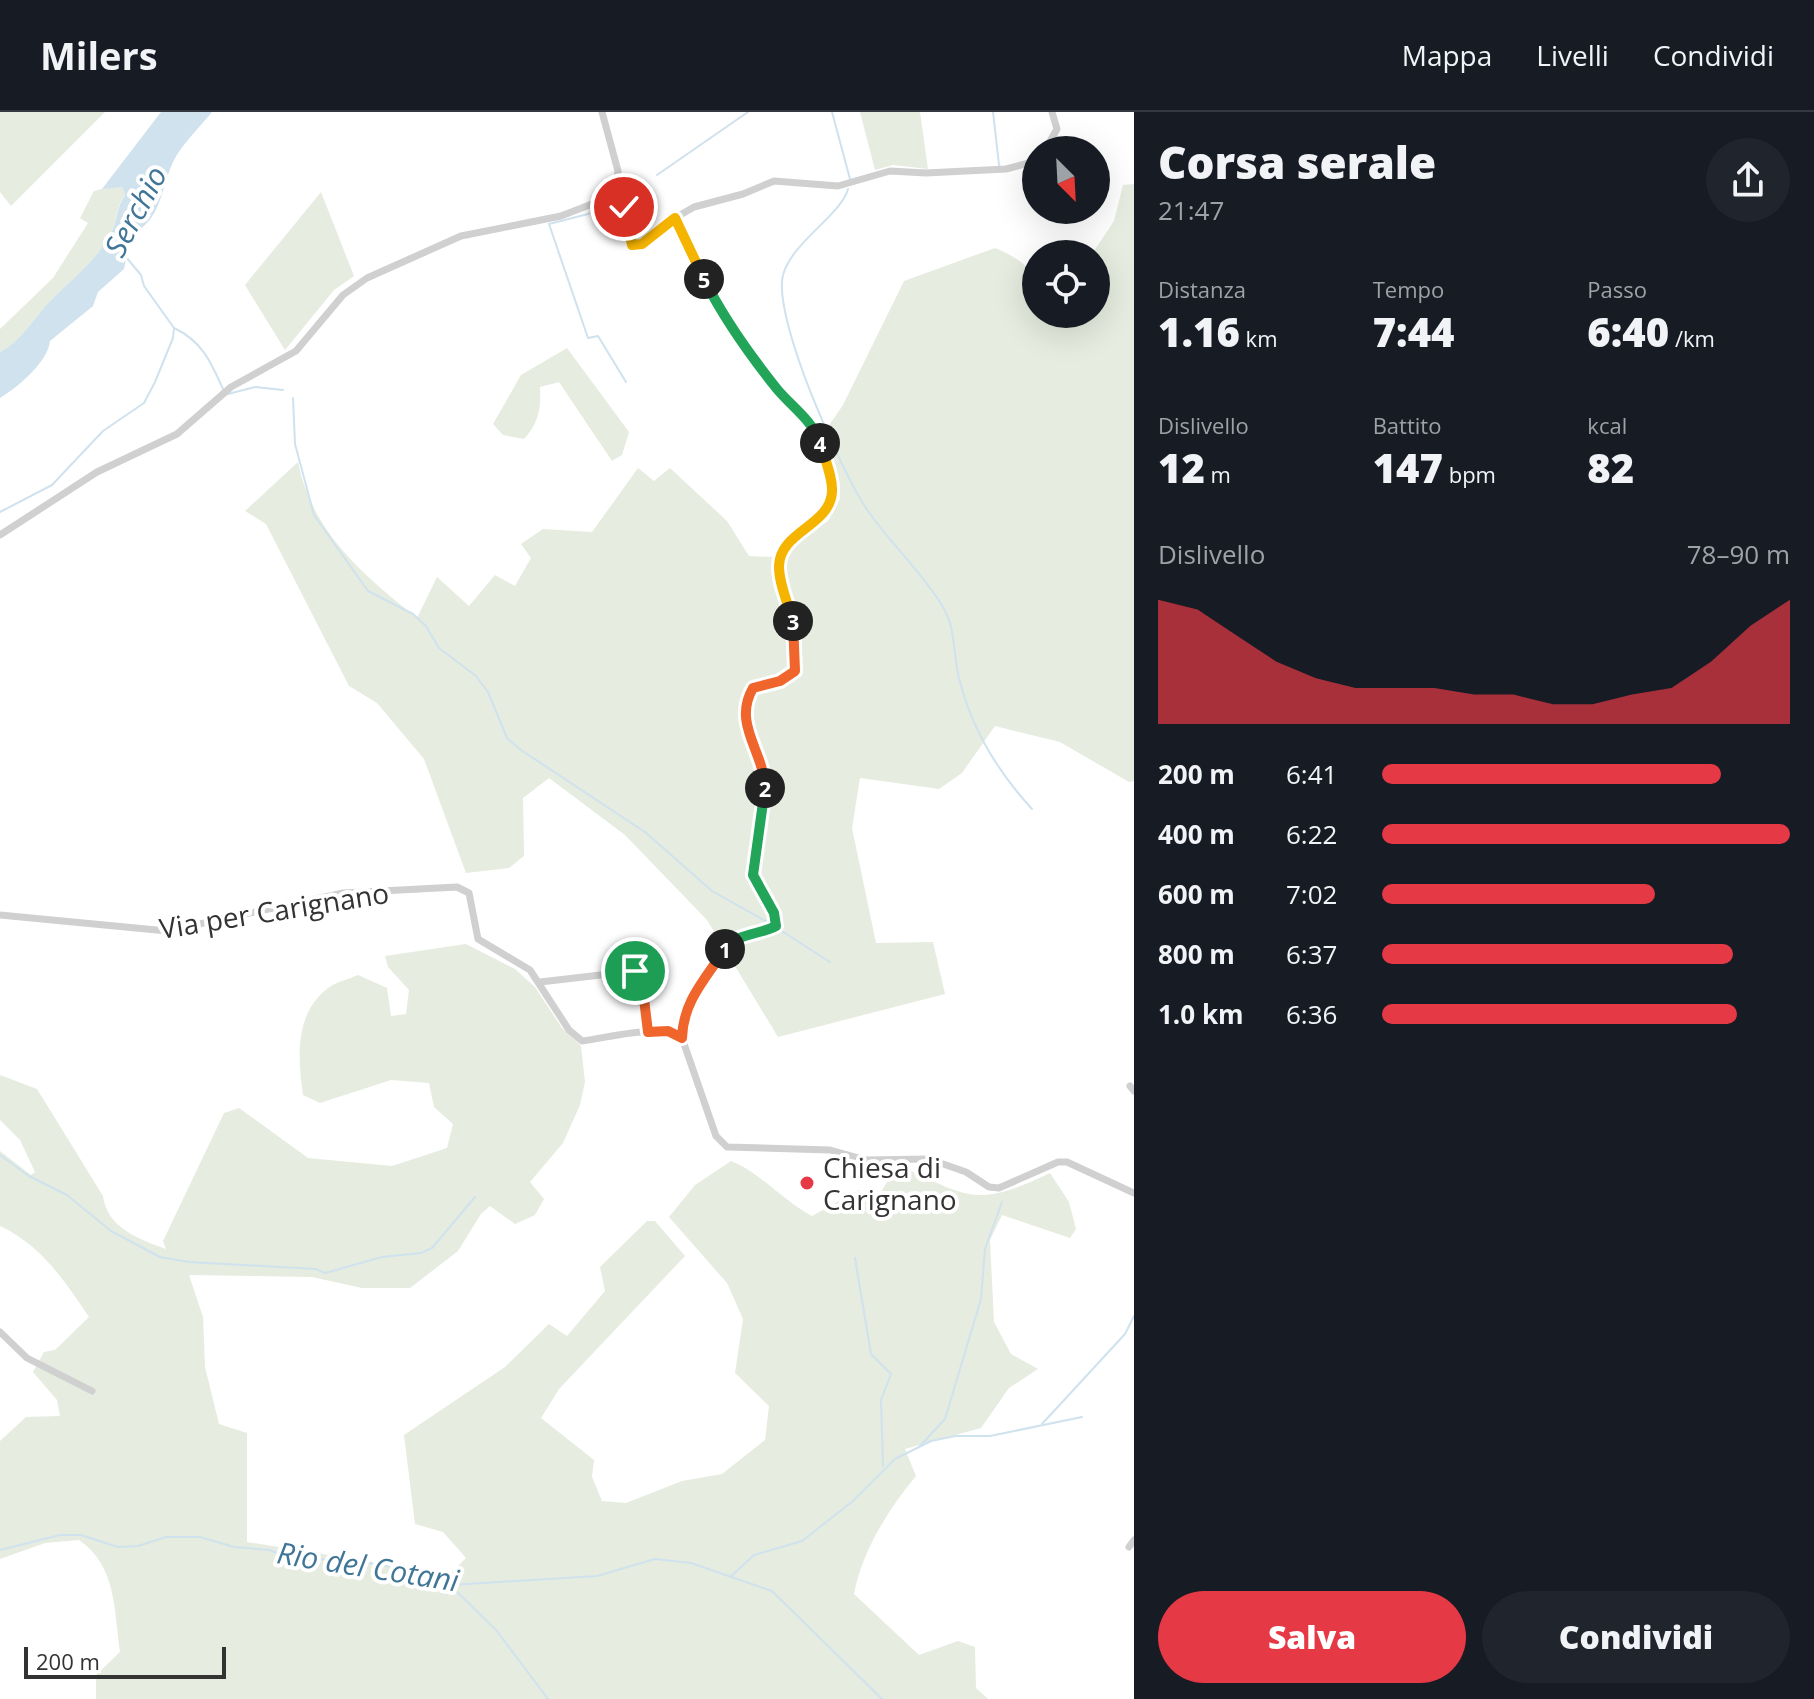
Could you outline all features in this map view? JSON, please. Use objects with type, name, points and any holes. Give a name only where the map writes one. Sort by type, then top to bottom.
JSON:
[{"type":"street","points":[[602,112],[618,171],[616,190],[624,207],[632,245],[642,244],[694,207],[743,194],[774,181],[838,186],[890,171],[926,173],[1006,169],[1022,165]]},
{"type":"street","points":[[1052,112],[1057,129],[1053,136]]},
{"type":"street","points":[[0,535],[97,472],[177,434],[231,387],[296,351],[343,295],[367,278],[461,236],[577,211],[603,201],[616,190]]},
{"type":"street","points":[[675,218],[735,334],[779,392],[817,433],[833,492],[824,513],[790,539],[779,562],[782,586],[794,623],[795,671],[780,681],[753,688],[744,714],[766,785],[753,875],[774,913],[776,926],[764,933],[733,939],[699,982],[682,1026],[682,1038],[716,1136],[727,1147],[830,1150],[866,1160],[929,1159],[999,1188],[1058,1162],[1067,1162],[1134,1193]]},
{"type":"street","name":"Via per Carignano","points":[[0,915],[167,931],[343,893],[457,887],[469,893],[478,939],[519,963],[540,982],[569,1030],[582,1041],[668,1031],[682,1038]]},
{"type":"street","points":[[540,982],[635,971],[641,974],[648,1032]]},
{"type":"street","points":[[0,1332],[27,1358],[92,1391]]},
{"type":"shaded area","points":[[0,112],[105,112],[11,206],[0,192]]},
{"type":"shaded area","points":[[860,112],[920,112],[928,169],[893,165],[875,170]]},
{"type":"shaded area","points":[[1134,184],[1134,781],[1129,782],[1060,742],[995,726],[962,773],[939,789],[860,778],[852,828],[876,943],[933,942],[945,994],[778,1037],[707,920],[625,835],[549,778],[523,798],[524,856],[509,868],[466,873],[424,759],[377,703],[349,686],[266,524],[245,511],[298,462],[315,510],[342,550],[417,618],[437,577],[469,606],[495,575],[515,586],[531,558],[521,544],[543,529],[592,532],[638,468],[654,481],[670,468],[727,521],[749,556],[772,557],[828,521],[840,499],[823,434],[843,405],[904,281],[995,248],[1022,264],[1022,328],[1110,328],[1110,240],[1101,240],[1114,221],[1123,185]]},
{"type":"shaded area","points":[[117,185],[122,187],[125,195],[113,230],[104,245],[22,335],[0,352],[0,329],[53,278],[88,223],[80,218],[94,191]]},
{"type":"shaded area","points":[[321,192],[354,276],[334,290],[285,350],[245,285]]},
{"type":"shaded area","points":[[567,348],[629,432],[622,455],[612,461],[559,382],[540,387],[538,415],[524,439],[503,435],[493,424],[521,375]]},
{"type":"shaded area","points":[[466,944],[515,969],[535,987],[562,1028],[581,1046],[585,1082],[580,1105],[563,1143],[530,1182],[544,1199],[535,1215],[515,1224],[490,1206],[481,1214],[458,1251],[410,1288],[362,1288],[312,1277],[189,1275],[203,1317],[205,1367],[219,1424],[247,1433],[247,1542],[422,1570],[441,1583],[466,1558],[443,1532],[415,1524],[404,1435],[505,1367],[549,1324],[567,1336],[605,1291],[600,1267],[647,1221],[655,1221],[685,1256],[559,1389],[541,1418],[594,1460],[592,1477],[602,1501],[626,1503],[682,1481],[722,1474],[765,1440],[769,1406],[735,1373],[743,1319],[727,1283],[669,1217],[695,1185],[731,1161],[812,1216],[859,1190],[875,1201],[898,1165],[958,1191],[988,1195],[1050,1173],[1069,1202],[1076,1229],[1070,1238],[1002,1215],[990,1240],[994,1322],[1011,1354],[1038,1369],[1009,1388],[981,1428],[905,1449],[916,1476],[878,1532],[863,1562],[854,1594],[919,1655],[958,1641],[975,1647],[976,1688],[988,1699],[96,1699],[96,1675],[120,1652],[112,1590],[101,1563],[79,1540],[45,1543],[0,1559],[0,1441],[26,1417],[60,1416],[57,1400],[33,1372],[44,1352],[55,1350],[89,1317],[40,1253],[0,1226],[0,1151],[31,1175],[35,1172],[20,1140],[0,1120],[0,1075],[37,1089],[118,1224],[135,1236],[166,1249],[163,1241],[224,1113],[239,1108],[308,1158],[392,1166],[447,1148],[453,1124],[434,1107],[429,1083],[391,1080],[320,1103],[303,1095],[301,1037],[309,1010],[317,999],[331,986],[358,975],[387,988],[391,1016],[406,1014],[409,990],[388,967],[385,956]]},
{"type":"water","name":"Serchio","points":[[161,112],[212,112],[176,156],[149,221],[131,235],[124,269],[98,292],[93,306],[50,341],[44,357],[31,373],[0,398],[0,352],[22,335],[104,245],[113,230],[125,195],[122,187],[102,189]]},
{"type":"waterway","points":[[657,175],[748,112]]},
{"type":"waterway","points":[[832,112],[850,179]]},
{"type":"waterway","points":[[993,112],[999,165]]},
{"type":"waterway","points":[[848,189],[836,209],[796,251],[783,275],[782,296],[798,358],[856,492],[943,607],[950,624],[964,696],[978,731],[1008,780],[1032,809]]},
{"type":"waterway","points":[[617,200],[588,214],[549,224],[588,338],[598,336],[626,382]]},
{"type":"waterway","points":[[0,512],[52,485],[103,431],[144,403],[155,382],[174,328],[126,257]]},
{"type":"waterway","points":[[174,328],[199,346],[223,389]]},
{"type":"waterway","points":[[228,394],[255,387],[283,390]]},
{"type":"waterway","points":[[293,398],[295,444],[314,515],[368,591],[413,614],[426,626],[439,648],[476,676],[488,692],[507,738],[521,750],[645,832],[712,891],[769,923]]},
{"type":"waterway","points":[[777,928],[830,962]]},
{"type":"waterway","points":[[0,1155],[29,1176],[67,1195],[111,1231],[160,1257],[189,1262],[316,1269],[325,1273],[382,1257],[421,1253],[432,1248],[475,1197]]},
{"type":"waterway","points":[[920,1446],[945,1419],[981,1299],[985,1249],[1002,1202]]},
{"type":"waterway","points":[[855,1258],[871,1354],[891,1374],[881,1400],[883,1466]]},
{"type":"waterway","points":[[1042,1424],[1125,1334],[1134,1316]]},
{"type":"waterway","points":[[730,1577],[754,1555],[802,1541],[853,1501],[895,1459],[931,1441],[955,1436],[990,1436],[1082,1417]]},
{"type":"waterway","name":"Rio del Cotani","points":[[0,1550],[60,1535],[81,1535],[118,1547],[138,1546],[166,1537],[200,1537],[234,1547],[270,1550],[291,1560],[343,1559],[399,1568],[451,1585],[597,1576],[655,1559],[691,1563],[772,1591],[882,1699]]},
{"type":"waterway","points":[[451,1586],[496,1630],[548,1699]]},
{"type":"place","name":"Chiesa di Carignano","points":[[807,1183]]},
{"type":"route","points":[[624,207],[632,245],[642,244],[675,218],[684,230],[688,248],[735,334],[779,392],[817,433],[833,492],[824,513],[790,539],[779,562],[782,586],[794,623],[795,671],[780,681],[753,688],[744,714],[766,785],[753,875],[774,913],[776,926],[764,933],[733,939],[699,982],[682,1026],[682,1038],[668,1031],[648,1032],[641,974],[635,971]]}]
